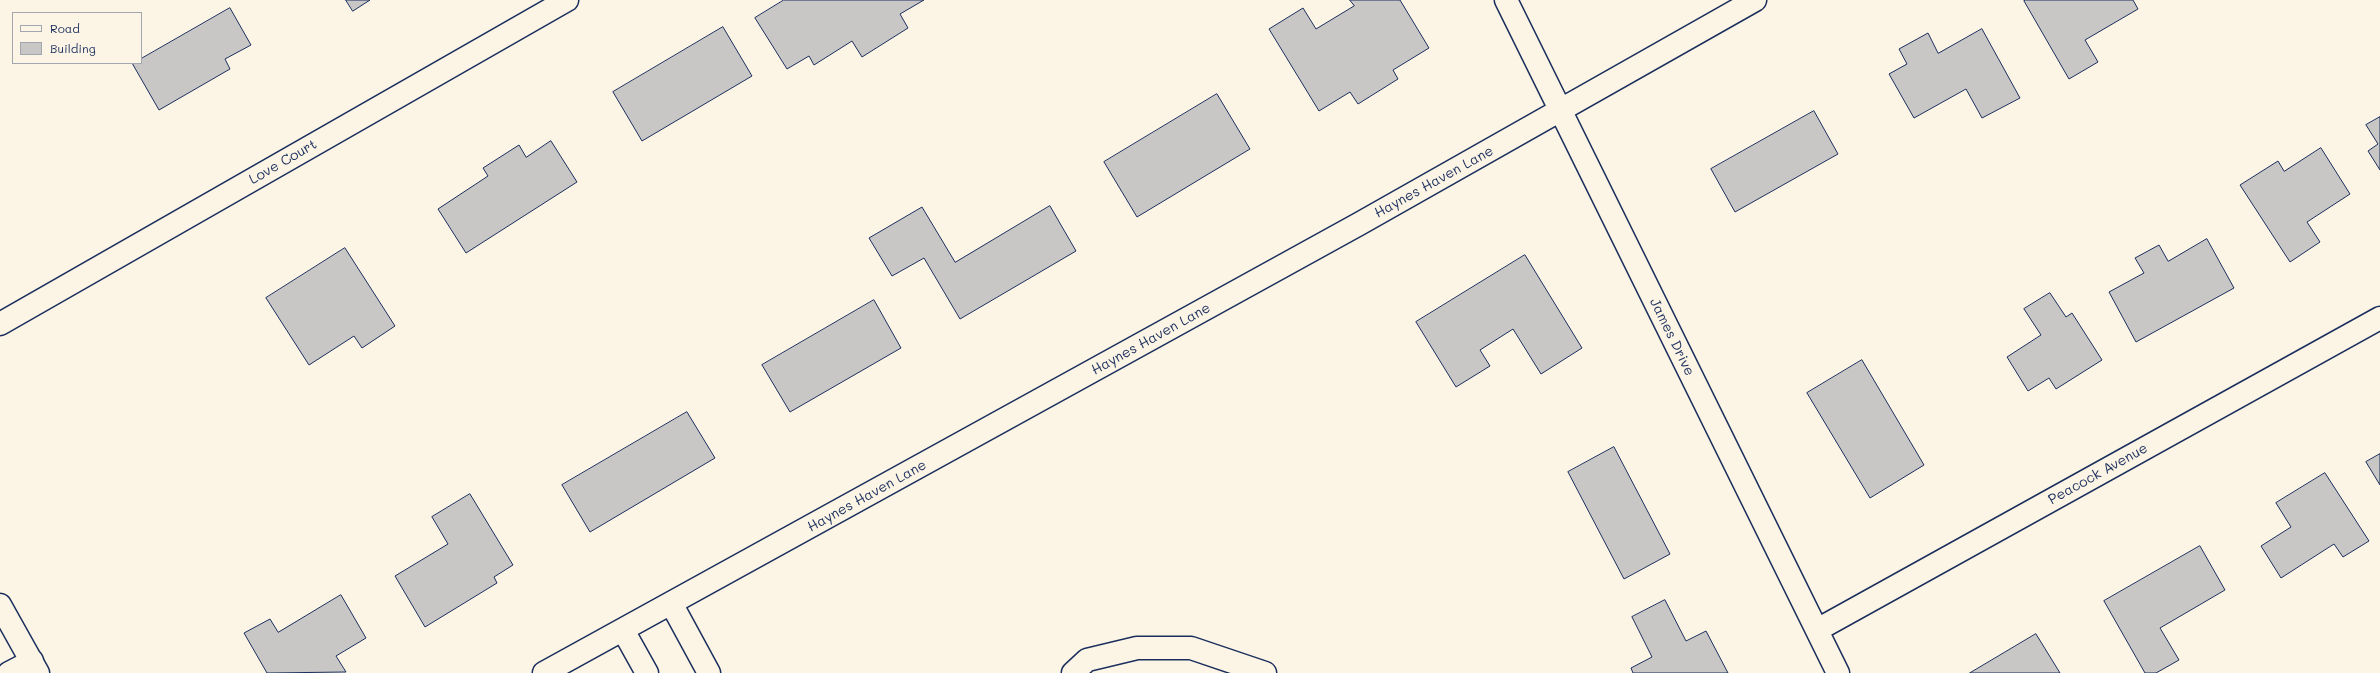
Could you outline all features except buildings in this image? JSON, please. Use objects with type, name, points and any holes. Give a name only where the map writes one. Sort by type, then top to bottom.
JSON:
[{"type":"street","name":"Love Court","points":[[0,324],[567,0]]},
{"type":"street","name":"James Drive","points":[[1506,0],[1838,673]]},
{"type":"street","name":"Haynes Haven Lane","points":[[544,673],[1064,388],[1561,111],[1754,0]]},
{"type":"street","name":"Peacock Avenue","points":[[1817,630],[2380,318]]},
{"type":"street","points":[[671,603],[709,673]]},
{"type":"street","points":[[0,605],[35,667],[9,673]]},
{"type":"street","points":[[623,630],[647,673]]},
{"type":"street","points":[[1073,673],[1087,660],[1137,648],[1191,648],[1265,673]]}]
